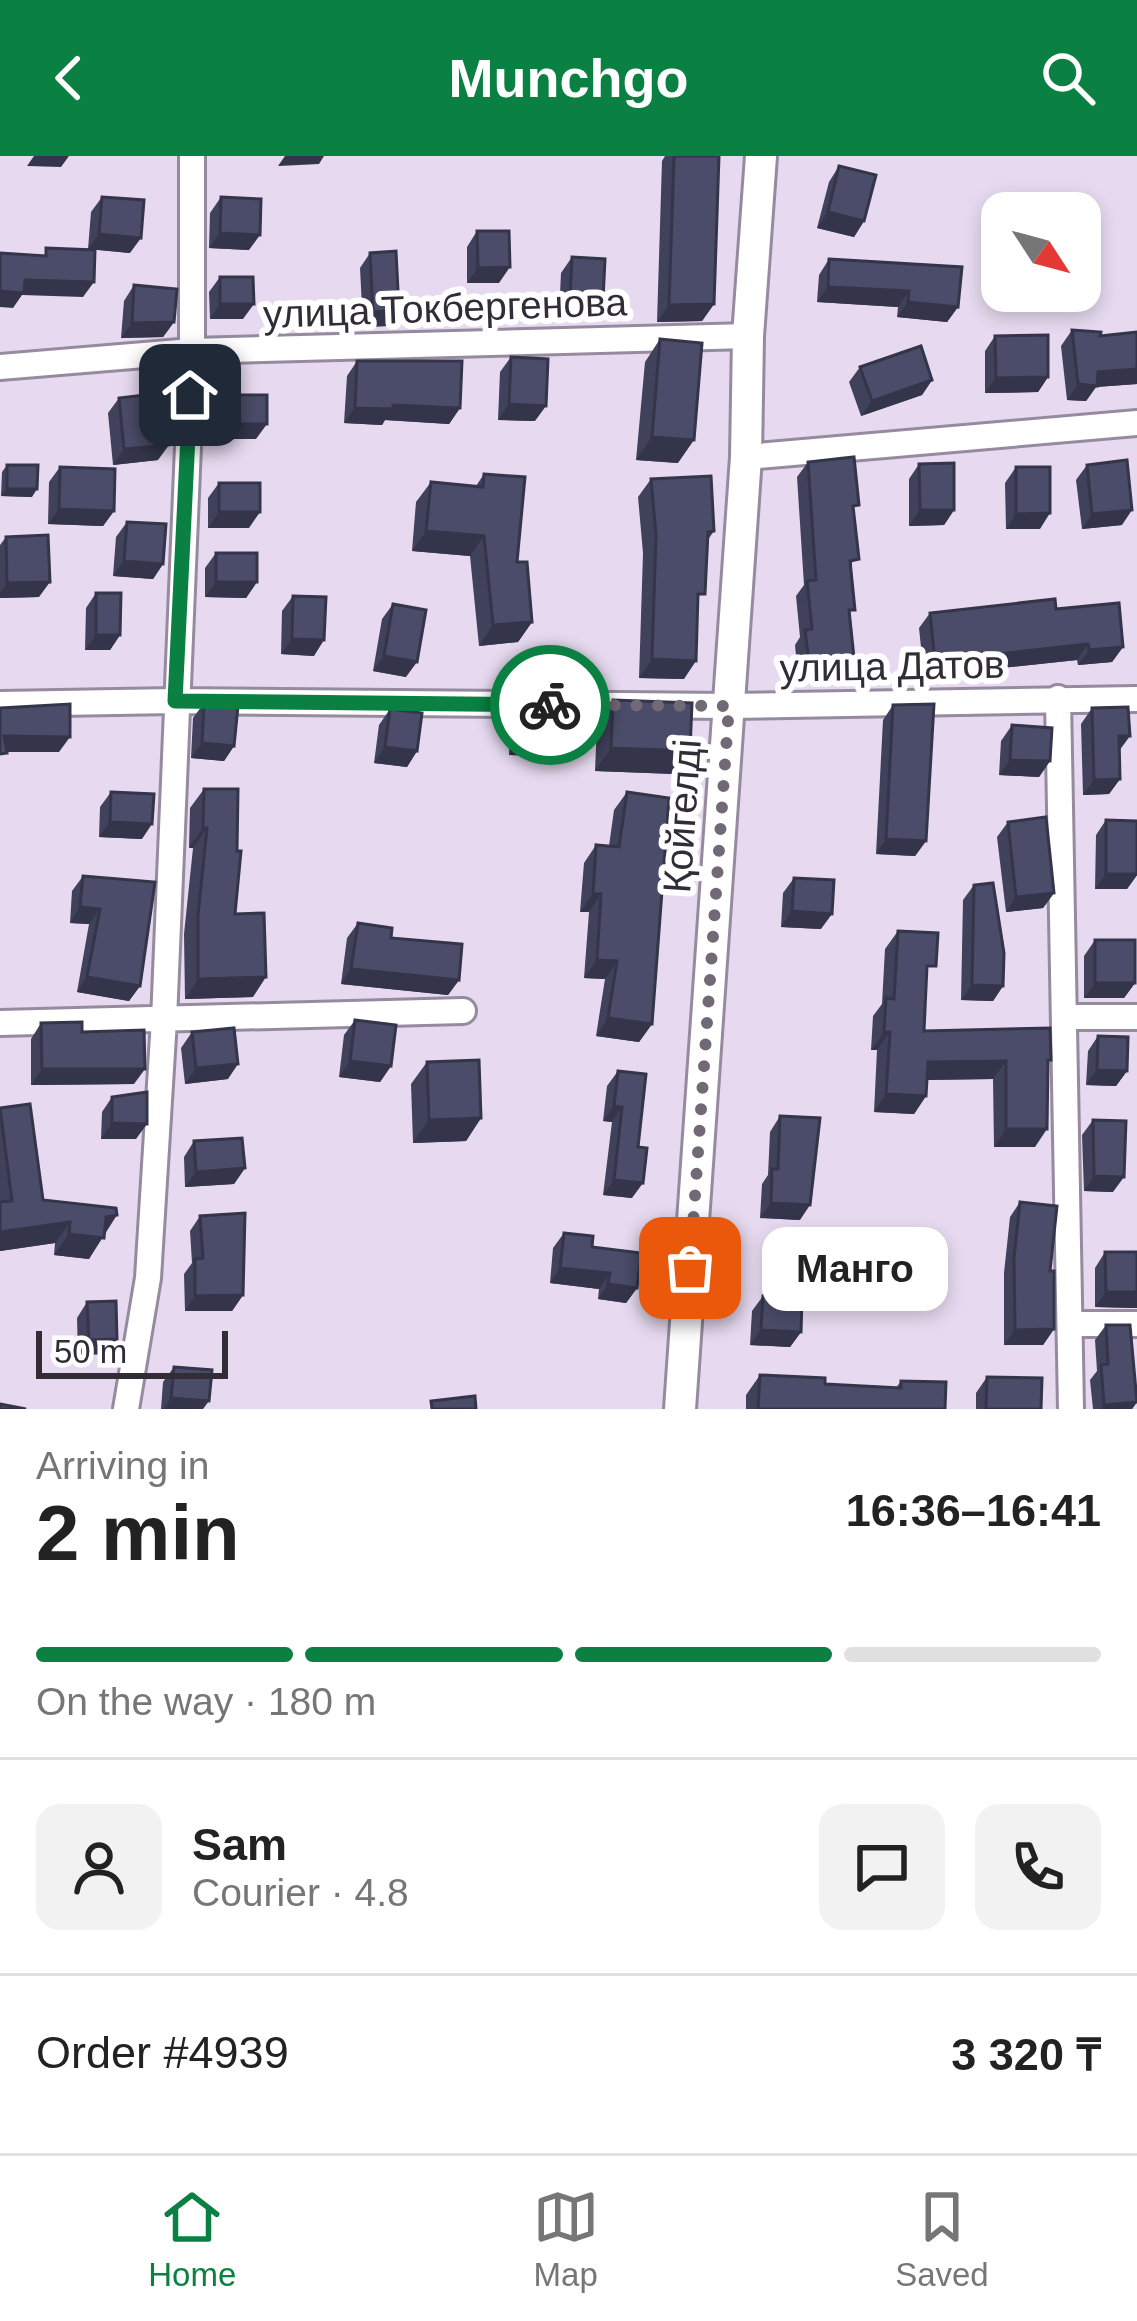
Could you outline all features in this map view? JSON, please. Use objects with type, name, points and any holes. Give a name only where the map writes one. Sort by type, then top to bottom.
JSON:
[{"type":"street","points":[[126,1409],[148,1278],[164,1020],[192,351],[192,156]]},
{"type":"street","name":"Қойгелді","points":[[680,1409],[746,457],[748,336],[761,156]]},
{"type":"street","name":"улица Токбергенова","points":[[0,367],[192,351],[748,336]]},
{"type":"street","points":[[746,457],[1137,423]]},
{"type":"street","points":[[1058,698],[1071,1409]]},
{"type":"street","name":"улица Датов","points":[[0,704],[729,706],[1137,699]]},
{"type":"street","points":[[0,1023],[463,1011]]},
{"type":"street","points":[[1065,1017],[1137,1017]]},
{"type":"street","points":[[1070,1324],[1137,1324]]},
{"type":"building","points":[[674,156],[719,156],[714,304],[669,305]]},
{"type":"building","points":[[839,166],[876,175],[864,221],[828,212]]},
{"type":"building","points":[[102,197],[144,200],[141,238],[99,234]]},
{"type":"building","points":[[221,197],[261,199],[260,235],[220,233]]},
{"type":"building","points":[[477,231],[509,231],[510,267],[478,268]]},
{"type":"building","points":[[46,248],[95,250],[94,282],[25,280],[24,293],[0,291],[0,253],[46,256]]},
{"type":"building","points":[[396,251],[399,310],[373,312],[370,253]]},
{"type":"building","points":[[572,257],[605,259],[603,300],[570,298]]},
{"type":"building","points":[[829,259],[962,267],[958,307],[908,302],[909,291],[828,287]]},
{"type":"building","points":[[220,277],[253,277],[254,304],[220,304]]},
{"type":"building","points":[[134,285],[177,289],[174,322],[132,323]]},
{"type":"building","points":[[1072,330],[1101,332],[1100,336],[1137,332],[1137,369],[1098,372],[1097,386],[1078,384]]},
{"type":"building","points":[[1048,335],[1048,377],[996,378],[995,336]]},
{"type":"building","points":[[660,339],[702,343],[694,440],[652,437]]},
{"type":"building","points":[[921,346],[932,380],[872,401],[860,367]]},
{"type":"building","points":[[511,357],[548,359],[546,406],[509,404]]},
{"type":"building","points":[[357,361],[462,361],[460,408],[355,408]]},
{"type":"building","points":[[163,393],[169,445],[124,449],[119,398]]},
{"type":"building","points":[[225,395],[267,395],[267,424],[225,424]]},
{"type":"building","points":[[854,457],[859,559],[850,561],[855,610],[849,610],[854,658],[809,663],[805,630],[812,629],[807,581],[816,580],[808,462]]},
{"type":"building","points":[[1127,460],[1132,510],[1092,514],[1087,465]]},
{"type":"building","points":[[954,463],[954,510],[920,510],[919,464]]},
{"type":"building","points":[[7,465],[38,465],[37,489],[7,489]]},
{"type":"building","points":[[60,467],[115,469],[114,511],[59,509]]},
{"type":"building","points":[[1016,467],[1050,467],[1050,513],[1016,514]]},
{"type":"building","points":[[484,474],[525,477],[517,562],[527,562],[532,622],[493,625],[484,536],[426,531],[431,482],[483,487]]},
{"type":"building","points":[[711,476],[714,531],[708,532],[705,594],[698,594],[696,661],[652,659],[656,535],[651,479]]},
{"type":"building","points":[[219,483],[260,483],[260,512],[219,512]]},
{"type":"building","points":[[127,522],[166,524],[163,564],[124,561]]},
{"type":"building","points":[[48,535],[50,582],[7,583],[6,537]]},
{"type":"building","points":[[216,553],[257,553],[257,582],[216,582]]},
{"type":"building","points":[[96,593],[121,593],[120,635],[96,635]]},
{"type":"building","points":[[293,596],[326,597],[324,640],[292,639]]},
{"type":"building","points":[[1055,599],[1056,609],[1119,603],[1123,647],[1089,650],[1088,644],[935,661],[930,613]]},
{"type":"building","points":[[393,604],[426,610],[417,662],[384,656]]},
{"type":"building","points":[[613,700],[692,703],[690,751],[611,748]]},
{"type":"building","points":[[204,703],[238,706],[234,746],[202,743]]},
{"type":"building","points":[[70,704],[70,737],[4,736],[7,753],[0,754],[0,708]]},
{"type":"building","points":[[934,704],[926,841],[886,839],[893,705]]},
{"type":"building","points":[[1128,707],[1130,736],[1119,736],[1120,779],[1094,780],[1092,708]]},
{"type":"building","points":[[390,709],[422,713],[417,751],[385,747]]},
{"type":"building","points":[[521,709],[559,710],[558,741],[520,740]]},
{"type":"building","points":[[1012,725],[1052,728],[1050,761],[1010,760]]},
{"type":"building","points":[[204,789],[238,789],[237,851],[241,851],[235,914],[264,913],[266,977],[198,979],[198,915],[207,828],[203,828]]},
{"type":"building","points":[[111,792],[154,794],[152,824],[110,822]]},
{"type":"building","points":[[627,792],[669,798],[652,1024],[608,1018],[617,961],[597,960],[601,894],[593,894],[596,845],[619,847]]},
{"type":"building","points":[[1046,817],[1054,893],[1016,897],[1008,822]]},
{"type":"building","points":[[1106,820],[1137,821],[1137,874],[1106,874]]},
{"type":"building","points":[[83,876],[155,882],[140,986],[87,977],[100,909],[80,907]]},
{"type":"building","points":[[794,878],[834,880],[832,914],[792,911]]},
{"type":"building","points":[[993,883],[1004,953],[1003,986],[972,985],[974,885]]},
{"type":"building","points":[[358,923],[392,928],[391,938],[462,944],[459,980],[351,969]]},
{"type":"building","points":[[898,931],[938,933],[936,966],[927,966],[924,1031],[1050,1028],[1047,1129],[1006,1129],[1006,1061],[928,1062],[926,1096],[886,1094],[890,1032],[884,1032],[886,998],[894,999]]},
{"type":"building","points":[[1095,940],[1135,940],[1135,983],[1095,983]]},
{"type":"building","points":[[355,1020],[396,1025],[391,1066],[350,1061]]},
{"type":"building","points":[[82,1022],[82,1032],[144,1030],[145,1069],[42,1069],[41,1023]]},
{"type":"building","points":[[234,1028],[238,1064],[196,1068],[192,1032]]},
{"type":"building","points":[[1098,1036],[1128,1037],[1127,1071],[1097,1070]]},
{"type":"building","points":[[479,1060],[481,1118],[429,1120],[427,1062]]},
{"type":"building","points":[[618,1071],[646,1074],[638,1147],[647,1148],[643,1183],[614,1180],[622,1107],[614,1106]]},
{"type":"building","points":[[147,1092],[147,1124],[112,1123],[112,1097]]},
{"type":"building","points":[[30,1104],[43,1200],[116,1208],[117,1215],[106,1217],[104,1238],[69,1234],[70,1222],[0,1232],[0,1202],[12,1201],[0,1108]]},
{"type":"building","points":[[780,1116],[820,1118],[810,1205],[771,1203]]},
{"type":"building","points":[[1093,1120],[1126,1121],[1124,1177],[1094,1176]]},
{"type":"building","points":[[242,1138],[245,1168],[196,1172],[194,1141]]},
{"type":"building","points":[[1020,1202],[1057,1206],[1050,1271],[1054,1271],[1054,1329],[1015,1330],[1014,1258]]},
{"type":"building","points":[[245,1213],[243,1295],[195,1296],[195,1259],[203,1258],[200,1216]]},
{"type":"building","points":[[564,1233],[593,1236],[592,1247],[641,1253],[637,1288],[608,1284],[610,1273],[560,1268]]},
{"type":"building","points":[[885,1250],[924,1252],[923,1286],[883,1284]]},
{"type":"building","points":[[1105,1252],[1137,1252],[1137,1292],[1106,1292]]},
{"type":"building","points":[[763,1296],[802,1298],[801,1332],[761,1330]]},
{"type":"building","points":[[116,1301],[117,1339],[89,1340],[87,1302]]},
{"type":"building","points":[[1106,1325],[1130,1325],[1137,1402],[1104,1405],[1101,1365],[1108,1364]]},
{"type":"building","points":[[174,1367],[212,1370],[209,1401],[171,1398]]},
{"type":"building","points":[[760,1375],[901,1388],[901,1381],[946,1382],[945,1409],[758,1409]]},
{"type":"building","points":[[987,1377],[1042,1378],[1041,1409],[986,1409]]},
{"type":"building","points":[[475,1396],[476,1409],[432,1409],[431,1401]]},
{"type":"way so far","points":[[550,705],[729,706],[690,1268]]},
{"type":"place","name":"Манго","points":[[690,1268]]},
{"type":"route","points":[[190,395],[175,701],[550,705]]}]
